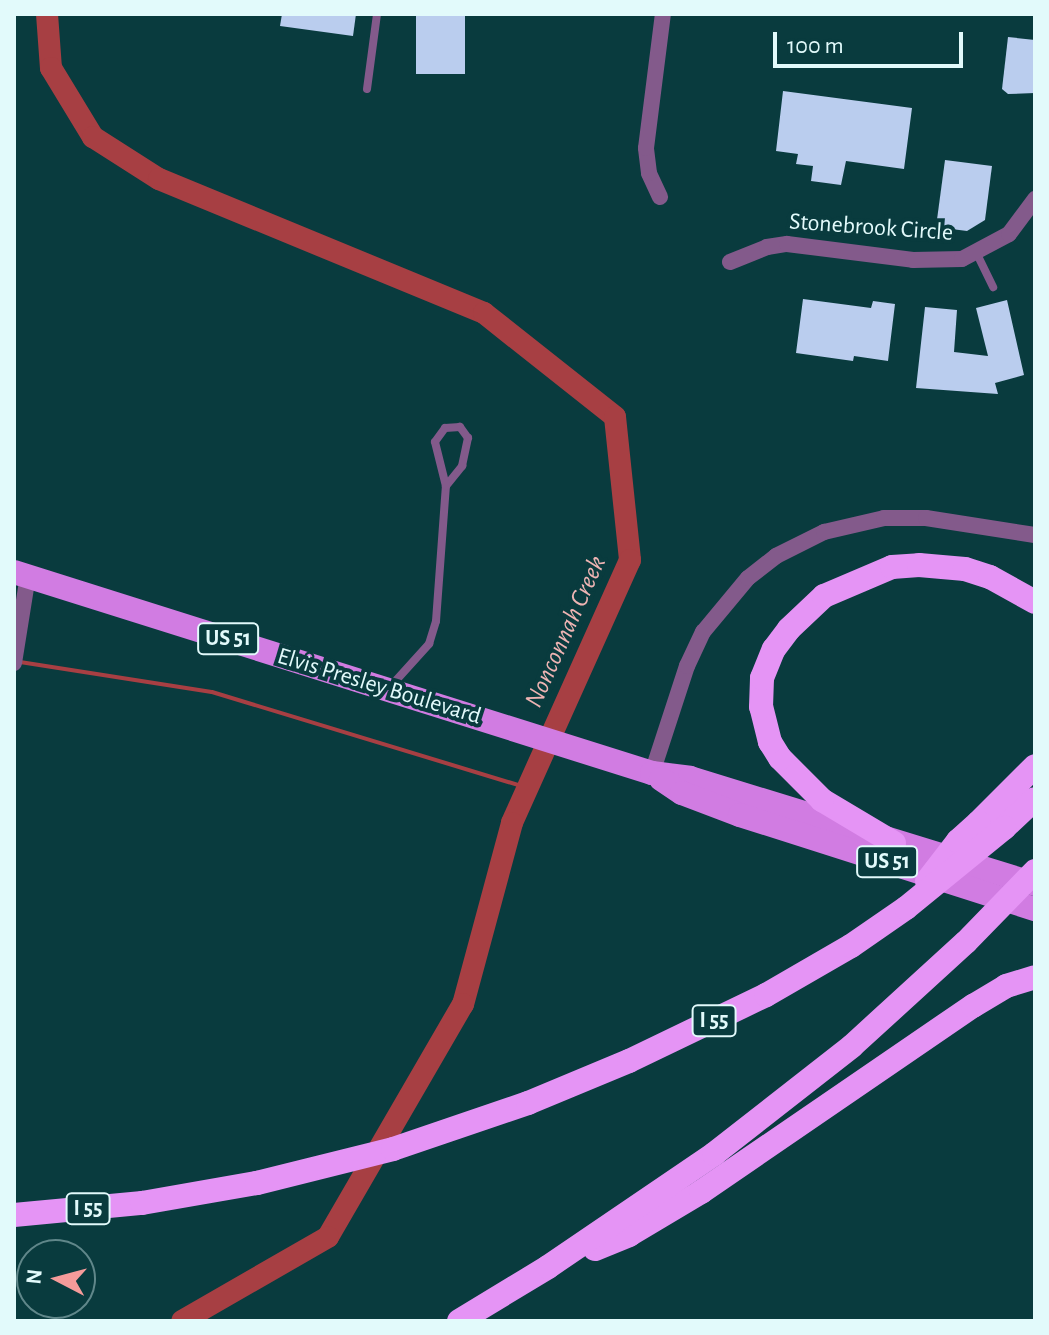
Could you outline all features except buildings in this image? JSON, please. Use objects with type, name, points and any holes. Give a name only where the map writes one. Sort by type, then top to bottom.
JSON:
[{"type":"highway","points":[[894,843],[815,794],[775,750],[763,723],[760,694],[766,664],[774,649],[789,629],[824,596],[892,567],[919,565],[965,569],[990,577],[1035,602]]},
{"type":"highway","points":[[898,914],[958,841],[1035,766]]},
{"type":"highway","name":"I 55","points":[[14,1215],[161,1200],[257,1183],[350,1160],[528,1103],[629,1061],[811,970],[898,914],[1035,799]]},
{"type":"highway","points":[[459,1321],[548,1267],[690,1171],[790,1097],[888,1015],[966,942],[1035,871]]},
{"type":"highway","points":[[548,1267],[629,1235],[689,1199],[798,1129],[973,1006],[1030,976]]},
{"type":"main road","name":"Elvis Presley Boulevard","points":[[21,574],[652,773],[690,778],[1035,884]]},
{"type":"main road","name":"Elvis Presley Boulevard","points":[[652,773],[682,793],[740,815],[1035,909]]},
{"type":"main road","points":[[976,890],[1035,921]]},
{"type":"street","points":[[660,197],[649,173],[646,148],[663,14]]},
{"type":"street","name":"Stonebrook Circle","points":[[730,262],[780,244],[940,261],[977,254],[1009,234],[1035,199]]},
{"type":"street","points":[[652,773],[687,666],[703,632],[736,590],[776,556],[824,532],[884,518],[926,518],[1035,535]]},
{"type":"street","points":[[14,663],[21,574]]},
{"type":"lane","points":[[367,89],[377,14]]},
{"type":"lane","points":[[977,254],[993,287]]},
{"type":"lane","points":[[387,689],[429,644],[436,621],[446,486],[435,442],[445,428],[460,427],[468,438],[462,466],[446,486]]},
{"type":"waterway","name":"Nonconnah Creek","points":[[47,14],[51,68],[93,137],[159,179],[484,313],[615,417],[630,560],[512,823],[463,1004],[328,1237],[182,1321]]},
{"type":"waterway","points":[[20,662],[212,692],[528,788]]}]
